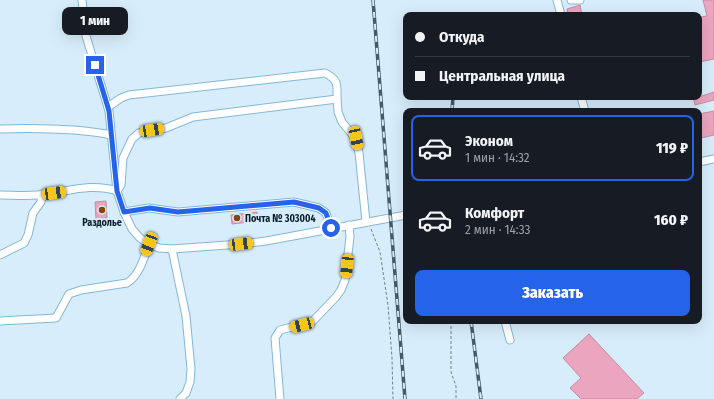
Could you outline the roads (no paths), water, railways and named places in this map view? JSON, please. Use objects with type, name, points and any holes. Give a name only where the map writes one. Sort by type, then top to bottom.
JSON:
[{"type":"street","points":[[82,0],[86,36],[108,107],[117,191],[132,229],[140,238],[159,248],[172,249],[266,241],[403,215]]},
{"type":"street","points":[[558,0],[560,12]]},
{"type":"street","points":[[571,0],[580,0]]},
{"type":"street","points":[[108,107],[121,98],[129,95],[325,73],[333,77],[337,82],[338,112],[342,122],[356,138],[367,221]]},
{"type":"street","points":[[117,191],[121,185],[123,158],[132,139],[139,133],[166,128],[193,117],[337,99]]},
{"type":"street","points":[[0,129],[26,128],[97,133],[112,136]]},
{"type":"street","points":[[702,161],[714,159]]},
{"type":"street","points":[[0,195],[42,194],[89,187],[106,187],[117,191]]},
{"type":"street","points":[[0,255],[24,243],[28,235],[33,214],[41,202],[42,194]]},
{"type":"street","points":[[124,212],[150,208],[178,212],[294,202],[319,208],[326,213],[331,228]]},
{"type":"street","points":[[280,399],[274,338],[280,330],[312,322],[336,298],[345,280],[350,237],[349,225]]},
{"type":"street","points":[[0,321],[56,318],[69,294],[81,290],[127,283],[132,280],[138,271],[149,244]]},
{"type":"street","points":[[172,249],[186,316],[191,369],[190,382],[186,393],[180,399]]},
{"type":"street","points":[[506,324],[510,340]]},
{"type":"railway","points":[[373,0],[405,399]]},
{"type":"railway","points":[[452,108],[453,100]]},
{"type":"railway","points":[[471,324],[481,399]]},
{"type":"place","name":"Раздолье","points":[[102,210]]},
{"type":"place","name":"Почта № 303004","points":[[237,218]]}]
